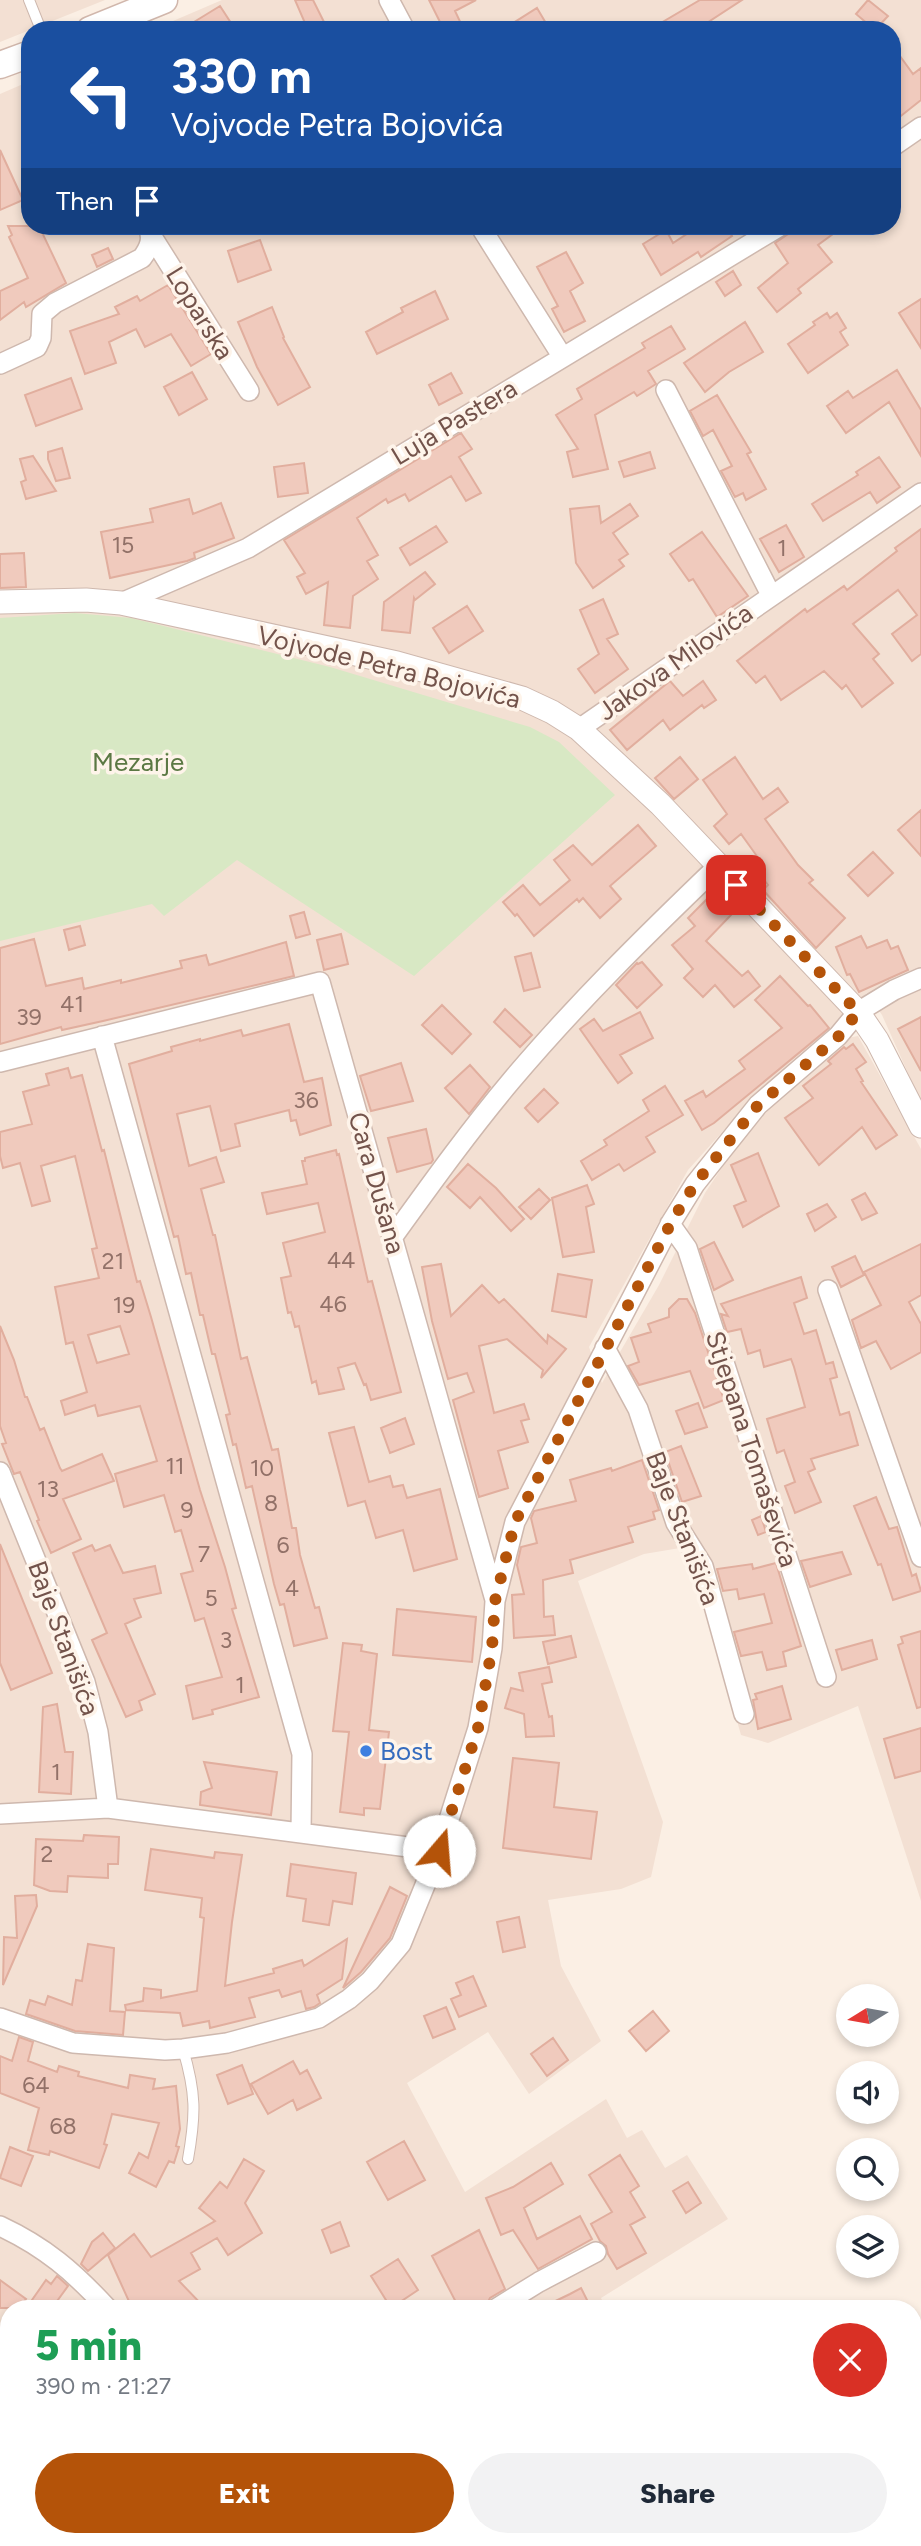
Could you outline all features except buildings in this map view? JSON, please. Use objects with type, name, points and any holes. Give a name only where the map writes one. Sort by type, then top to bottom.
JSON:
[{"type":"main road","points":[[112,21],[164,0]]},
{"type":"main road","points":[[0,65],[21,57]]},
{"type":"street","points":[[389,0],[400,21]]},
{"type":"street","points":[[901,141],[921,127]]},
{"type":"street","name":"Loparska","points":[[0,364],[37,347],[41,338],[42,314],[55,303],[142,258],[149,250],[150,235]]},
{"type":"street","name":"Loparska","points":[[152,235],[249,391]]},
{"type":"street","points":[[486,235],[562,356]]},
{"type":"street","name":"Luja Pastera","points":[[121,603],[248,548],[765,235]]},
{"type":"street","name":"Jakova Milovića","points":[[666,390],[771,595]]},
{"type":"street","name":"Jakova Milovića","points":[[579,729],[921,493]]},
{"type":"street","name":"Vojvode Petra Bojovića","points":[[0,602],[86,600],[121,603],[397,663],[522,698],[552,712],[579,729],[660,804],[858,1012],[877,1040],[921,1126]]},
{"type":"street","points":[[392,1238],[449,1158],[511,1080],[577,1006],[718,866]]},
{"type":"street","points":[[0,2018],[73,2043],[183,2049],[227,2043],[319,2018],[349,1999],[370,1981],[401,1944],[439,1851],[478,1728],[492,1648],[495,1601],[515,1522],[670,1224],[695,1184],[758,1105],[838,1037],[858,1012],[894,990],[921,978]]},
{"type":"street","name":"Cara Dušana","points":[[0,1062],[320,982],[495,1601]]},
{"type":"street","points":[[102,1036],[302,1754],[302,1833]]},
{"type":"street","name":"Stjepana Tomaševića","points":[[670,1224],[687,1248],[826,1677]]},
{"type":"street","points":[[828,1290],[921,1557]]},
{"type":"street","name":"Baje Stanišića","points":[[605,1348],[638,1409],[676,1523],[703,1566],[744,1714]]},
{"type":"street","name":"Baje Stanišića","points":[[0,1472],[85,1682],[98,1732],[108,1808]]},
{"type":"street","points":[[0,1814],[108,1808],[439,1851]]},
{"type":"street","points":[[0,2226],[27,2238],[76,2274],[100,2300]]},
{"type":"street","points":[[510,2300],[596,2252]]},
{"type":"lane","points":[[29,0],[37,21]]},
{"type":"lane","points":[[183,2049],[194,2092],[195,2121],[188,2159]]},
{"type":"shaded area","points":[[0,0],[105,0],[52,21],[21,21],[21,34],[0,42]]},
{"type":"shaded area","points":[[222,0],[921,0],[921,1102],[882,1015],[867,993],[843,1018],[751,1100],[688,1170],[589,1347],[602,1383],[659,1285],[705,1193],[735,1148],[773,1105],[847,1038],[858,1036],[921,1149],[921,1901],[858,1706],[768,1743],[741,1735],[701,1594],[680,1548],[644,1554],[578,1581],[663,1822],[651,1877],[621,1889],[548,1900],[561,1966],[601,2041],[529,2094],[488,2032],[407,2083],[465,2192],[606,2099],[627,2138],[642,2130],[665,2168],[687,2155],[728,2219],[601,2298],[602,2300],[0,2300],[0,94],[21,85],[21,235],[901,235],[901,21],[173,21]]},
{"type":"green space","name":"Mezarje","points":[[75,613],[131,618],[330,667],[530,727],[559,742],[615,795],[414,976],[237,860],[164,916],[152,904],[0,941],[0,618]]},
{"type":"place","name":"Bost","points":[[366,1751]]},
{"type":"route","points":[[439,1851],[478,1728],[492,1648],[495,1601],[515,1522],[672,1221],[695,1184],[758,1105],[838,1037],[858,1012],[736,885]]}]
